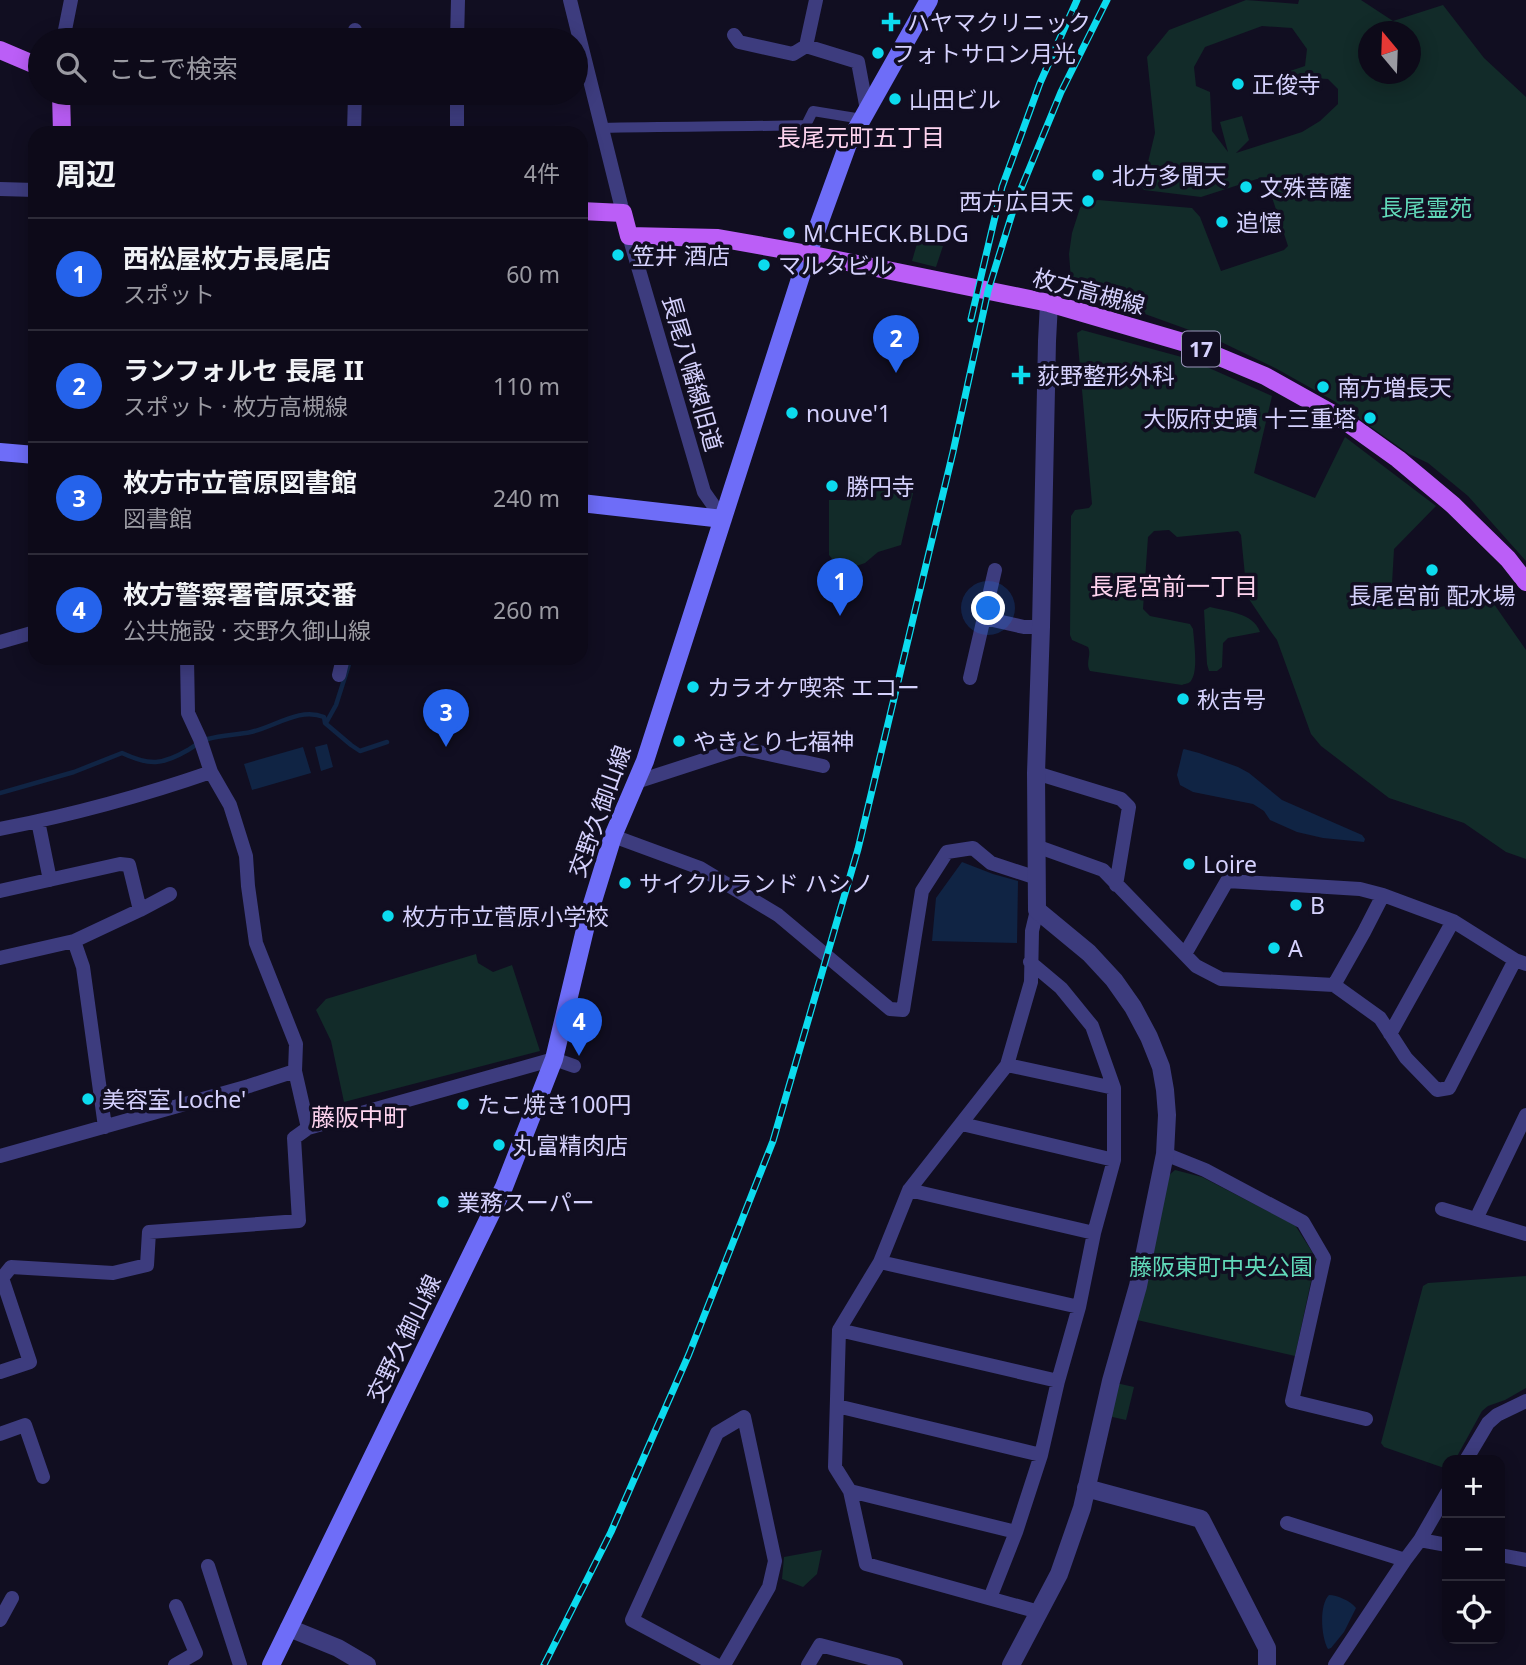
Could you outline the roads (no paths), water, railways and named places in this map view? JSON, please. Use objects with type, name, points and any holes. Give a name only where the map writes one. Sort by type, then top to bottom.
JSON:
[{"type":"main road","name":"交野久御山線","points":[[271,1665],[504,1187],[554,1059],[588,917],[613,836],[645,761],[808,254],[848,144],[929,0]]},
{"type":"main road","points":[[0,50],[28,62]]},
{"type":"main road","points":[[61,105],[62,126]]},
{"type":"main road","points":[[588,211],[623,213],[629,236]]},
{"type":"main road","name":"枚方高槻線","points":[[629,236],[718,238],[808,254],[1049,303],[1186,343],[1265,376],[1342,419],[1398,459],[1453,505],[1508,559],[1526,582]]},
{"type":"main road","points":[[0,453],[28,455]]},
{"type":"main road","points":[[588,504],[723,519]]},
{"type":"street","points":[[65,28],[71,0]]},
{"type":"street","points":[[457,28],[458,0]]},
{"type":"street","points":[[570,0],[575,28]]},
{"type":"street","points":[[734,35],[739,41],[793,54],[806,46],[816,0]]},
{"type":"street","points":[[602,128],[806,125],[813,111],[865,115],[858,62],[806,46]]},
{"type":"street","points":[[588,83],[623,213]]},
{"type":"street","points":[[355,105],[355,126]]},
{"type":"street","points":[[457,105],[457,126]]},
{"type":"street","points":[[0,189],[28,190]]},
{"type":"street","name":"長尾八幡線旧道","points":[[629,236],[704,492],[723,519]]},
{"type":"street","points":[[1040,1612],[866,1564],[850,1491],[835,1467],[839,1330],[880,1262],[909,1190],[1007,1065],[1031,982],[1032,931],[1037,910],[1036,773],[1049,303]]},
{"type":"street","points":[[970,678],[995,570]]},
{"type":"street","points":[[984,618],[1024,627],[1041,627]]},
{"type":"street","points":[[0,642],[28,634]]},
{"type":"street","points":[[187,665],[188,713],[211,772],[230,805],[246,856],[256,943],[296,1044],[295,1071],[308,1128]]},
{"type":"street","points":[[339,675],[341,665]]},
{"type":"street","points":[[636,782],[741,748],[822,766]]},
{"type":"street","points":[[0,829],[172,785],[211,772]]},
{"type":"street","points":[[1036,773],[1121,799],[1129,807],[1116,885]]},
{"type":"street","points":[[38,821],[50,880]]},
{"type":"street","points":[[613,836],[700,868],[778,915],[890,1009],[903,1010],[922,891],[947,852],[973,848],[991,863],[1037,878]]},
{"type":"street","points":[[1036,846],[1103,870],[1116,885],[1185,954],[1196,965],[1221,979],[1334,985],[1380,1018],[1406,1058],[1437,1090],[1449,1088],[1521,962],[1453,921],[1383,895],[1360,889],[1227,881],[1185,954]]},
{"type":"street","points":[[0,891],[130,864],[140,911]]},
{"type":"street","points":[[0,958],[74,941],[170,894]]},
{"type":"street","points":[[1334,985],[1383,895]]},
{"type":"street","points":[[1011,1665],[1059,1574],[1083,1508],[1111,1381],[1138,1286],[1166,1154],[1165,1090],[1161,1067],[1149,1037],[1115,980],[1089,953],[1037,910]]},
{"type":"street","points":[[1390,1034],[1453,921]]},
{"type":"street","points":[[74,941],[83,967],[105,1127]]},
{"type":"street","points":[[990,1598],[1016,1532],[1041,1455],[1114,1160],[1114,1088],[1092,1026],[1062,988],[1030,962]]},
{"type":"street","points":[[0,1372],[30,1362],[2,1278],[11,1268],[113,1273],[147,1265],[149,1232],[299,1221],[294,1138],[308,1128],[554,1059],[573,1066]]},
{"type":"street","points":[[1007,1065],[1114,1088]]},
{"type":"street","points":[[0,1156],[295,1071]]},
{"type":"street","points":[[1476,1219],[1526,1115]]},
{"type":"street","points":[[962,1124],[1114,1160]]},
{"type":"street","points":[[1166,1154],[1205,1170],[1303,1222],[1324,1258],[1292,1401],[1366,1419]]},
{"type":"street","points":[[909,1190],[1094,1233]]},
{"type":"street","points":[[1442,1209],[1526,1234]]},
{"type":"street","points":[[880,1262],[1079,1307]]},
{"type":"street","points":[[839,1330],[1058,1381]]},
{"type":"street","points":[[1469,1455],[1488,1423],[1497,1415],[1526,1401]]},
{"type":"street","points":[[837,1406],[1041,1455]]},
{"type":"street","points":[[716,1665],[632,1620],[717,1433],[744,1416],[775,1561],[769,1587],[724,1665]]},
{"type":"street","points":[[0,1434],[24,1425],[43,1477]]},
{"type":"street","points":[[1086,1488],[1201,1519],[1267,1648],[1267,1665]]},
{"type":"street","points":[[850,1491],[1016,1532]]},
{"type":"street","points":[[1335,1665],[1420,1540],[1442,1502]]},
{"type":"street","points":[[1287,1523],[1405,1560]]},
{"type":"street","points":[[1420,1540],[1442,1544]]},
{"type":"street","points":[[1505,1556],[1526,1560]]},
{"type":"street","points":[[208,1566],[240,1665]]},
{"type":"street","points":[[0,1620],[12,1598]]},
{"type":"street","points":[[175,1665],[196,1653],[176,1606]]},
{"type":"street","points":[[289,1628],[338,1648],[367,1665]]},
{"type":"street","points":[[808,1665],[820,1645],[895,1665]]},
{"type":"water","points":[[327,744],[333,767],[321,771],[315,747]]},
{"type":"water","points":[[303,747],[311,773],[252,790],[244,764]]},
{"type":"water","points":[[1184,749],[1238,767],[1282,800],[1362,835],[1364,842],[1297,832],[1270,820],[1264,811],[1253,804],[1193,792],[1180,785],[1177,775]]},
{"type":"water","points":[[962,862],[1018,881],[1017,943],[932,941],[936,898]]},
{"type":"water","points":[[1329,1595],[1344,1599],[1356,1608],[1344,1632],[1328,1649],[1322,1621]]},
{"type":"waterway","points":[[326,723],[336,705],[349,665]]},
{"type":"waterway","points":[[0,793],[74,772],[122,753],[148,762],[163,761],[208,739],[260,730],[305,714],[324,717],[325,723],[360,751],[387,742]]},
{"type":"railway","points":[[971,319],[1002,187],[1040,83],[1077,0]]},
{"type":"railway","points":[[544,1665],[611,1532],[689,1354],[773,1141],[858,849],[953,452],[988,291],[1016,201],[1061,92],[1107,0]]},
{"type":"place","name":"ハヤマクリニック","points":[[891,22]]},
{"type":"place","name":"フォトサロン月光","points":[[878,53]]},
{"type":"place","name":"正俊寺","points":[[1238,84]]},
{"type":"place","name":"山田ビル","points":[[895,99]]},
{"type":"place","name":"北方多聞天","points":[[1098,175]]},
{"type":"place","name":"文殊菩薩","points":[[1246,187]]},
{"type":"place","name":"西方広目天","points":[[1088,201]]},
{"type":"place","name":"追憶","points":[[1222,222]]},
{"type":"place","name":"M.CHECK.BLDG","points":[[789,233]]},
{"type":"place","name":"笠井 酒店","points":[[618,255]]},
{"type":"place","name":"マルタビル","points":[[764,265]]},
{"type":"place","name":"ランフォルセ 長尾 II","points":[[896,373]]},
{"type":"place","name":"荻野整形外科","points":[[1021,375]]},
{"type":"place","name":"南方増長天","points":[[1323,387]]},
{"type":"place","name":"nouve'1","points":[[792,413]]},
{"type":"place","name":"大阪府史蹟 十三重塔","points":[[1370,418]]},
{"type":"place","name":"勝円寺","points":[[832,486]]},
{"type":"place","name":"長尾宮前 配水場","points":[[1432,570]]},
{"type":"place","name":"西松屋枚方長尾店","points":[[840,616]]},
{"type":"place","name":"カラオケ喫茶 エコー","points":[[693,687]]},
{"type":"place","name":"秋吉号","points":[[1183,699]]},
{"type":"place","name":"やきとり七福神","points":[[679,741]]},
{"type":"place","name":"枚方市立菅原図書館","points":[[446,747]]},
{"type":"place","name":"Loire","points":[[1189,864]]},
{"type":"place","name":"サイクルランド ハシノ","points":[[625,883]]},
{"type":"place","name":"B","points":[[1296,905]]},
{"type":"place","name":"枚方市立菅原小学校","points":[[388,916]]},
{"type":"place","name":"A","points":[[1274,948]]},
{"type":"place","name":"枚方警察署菅原交番","points":[[579,1056]]},
{"type":"place","name":"美容室 Loche'","points":[[88,1099]]},
{"type":"place","name":"たこ焼き100円","points":[[463,1104]]},
{"type":"place","name":"丸富精肉店","points":[[499,1145]]},
{"type":"place","name":"業務スーパー","points":[[443,1202]]},
{"type":"district","name":"長尾元町五丁目","points":[[861,136]]},
{"type":"district","name":"長尾宮前一丁目","points":[[1174,585]]},
{"type":"district","name":"藤阪中町","points":[[359,1116]]},
{"type":"park label","name":"長尾霊苑","points":[[1426,207]]},
{"type":"park label","name":"藤阪東町中央公園","points":[[1221,1266]]}]
